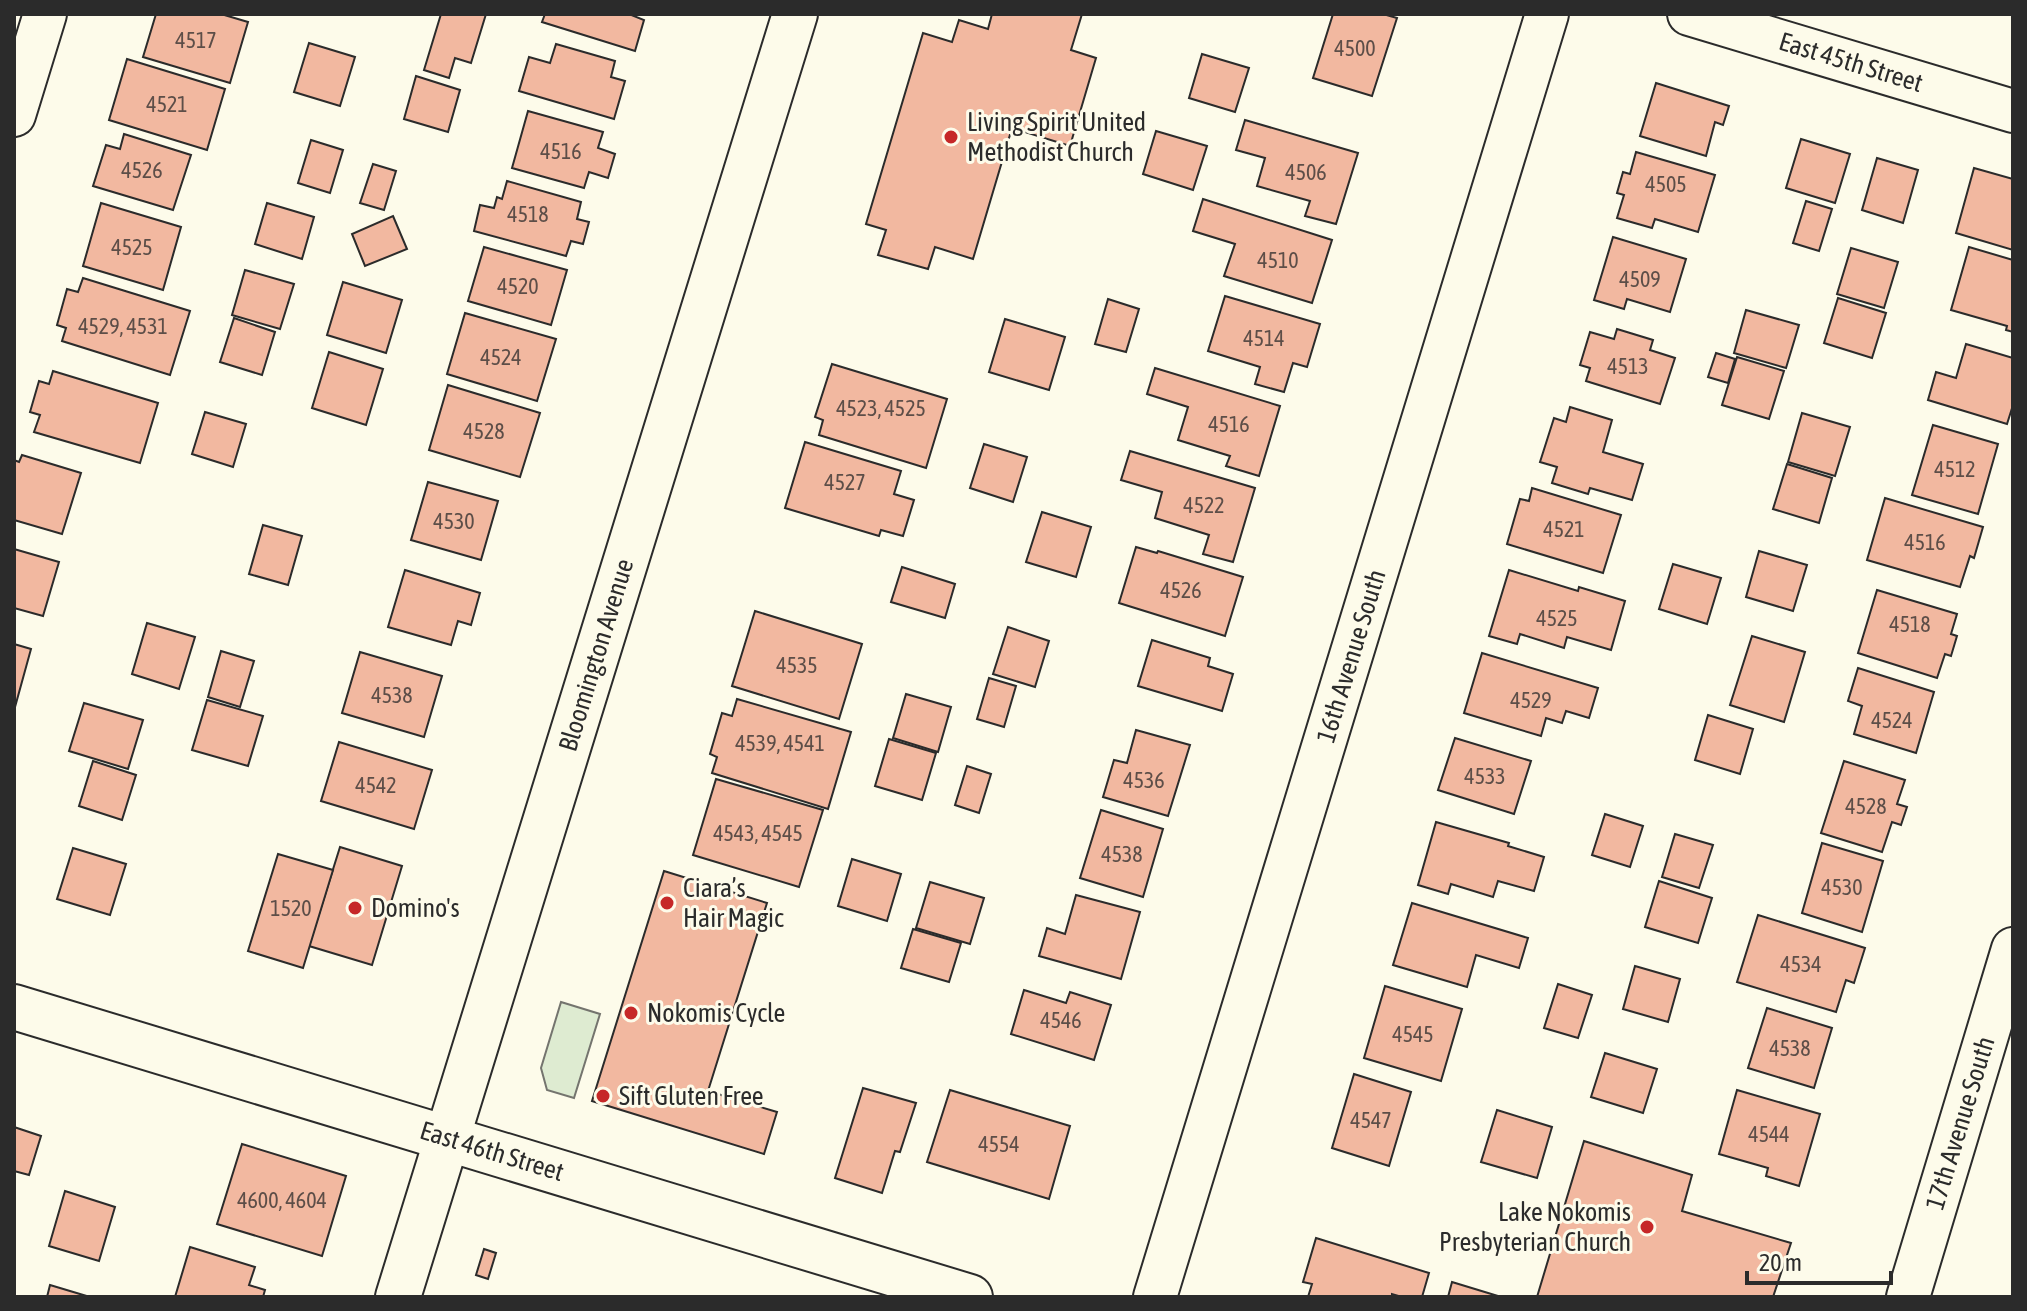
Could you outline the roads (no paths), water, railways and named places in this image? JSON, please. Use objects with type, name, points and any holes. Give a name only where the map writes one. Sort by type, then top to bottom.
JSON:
[{"type":"street","points":[[14,115],[45,14]]},
{"type":"street","name":"Bloomington Avenue","points":[[398,1297],[795,14]]},
{"type":"street","name":"16th Avenue South","points":[[1155,1297],[1547,14]]},
{"type":"street","name":"East 45th Street","points":[[1689,14],[2013,111]]},
{"type":"street","name":"17th Avenue South","points":[[1908,1297],[2013,949]]},
{"type":"street","name":"East 46th Street","points":[[14,1007],[970,1297]]},
{"type":"place","name":"Living Spirit United Methodist Church","points":[[951,137]]},
{"type":"place","name":"Ciara’s Hair Magic","points":[[667,903]]},
{"type":"place","name":"Domino's","points":[[355,908]]},
{"type":"place","name":"Nokomis Cycle","points":[[631,1013]]},
{"type":"place","name":"Sift Gluten Free","points":[[603,1096]]},
{"type":"place","name":"Lake Nokomis Presbyterian Church","points":[[1647,1227]]}]
